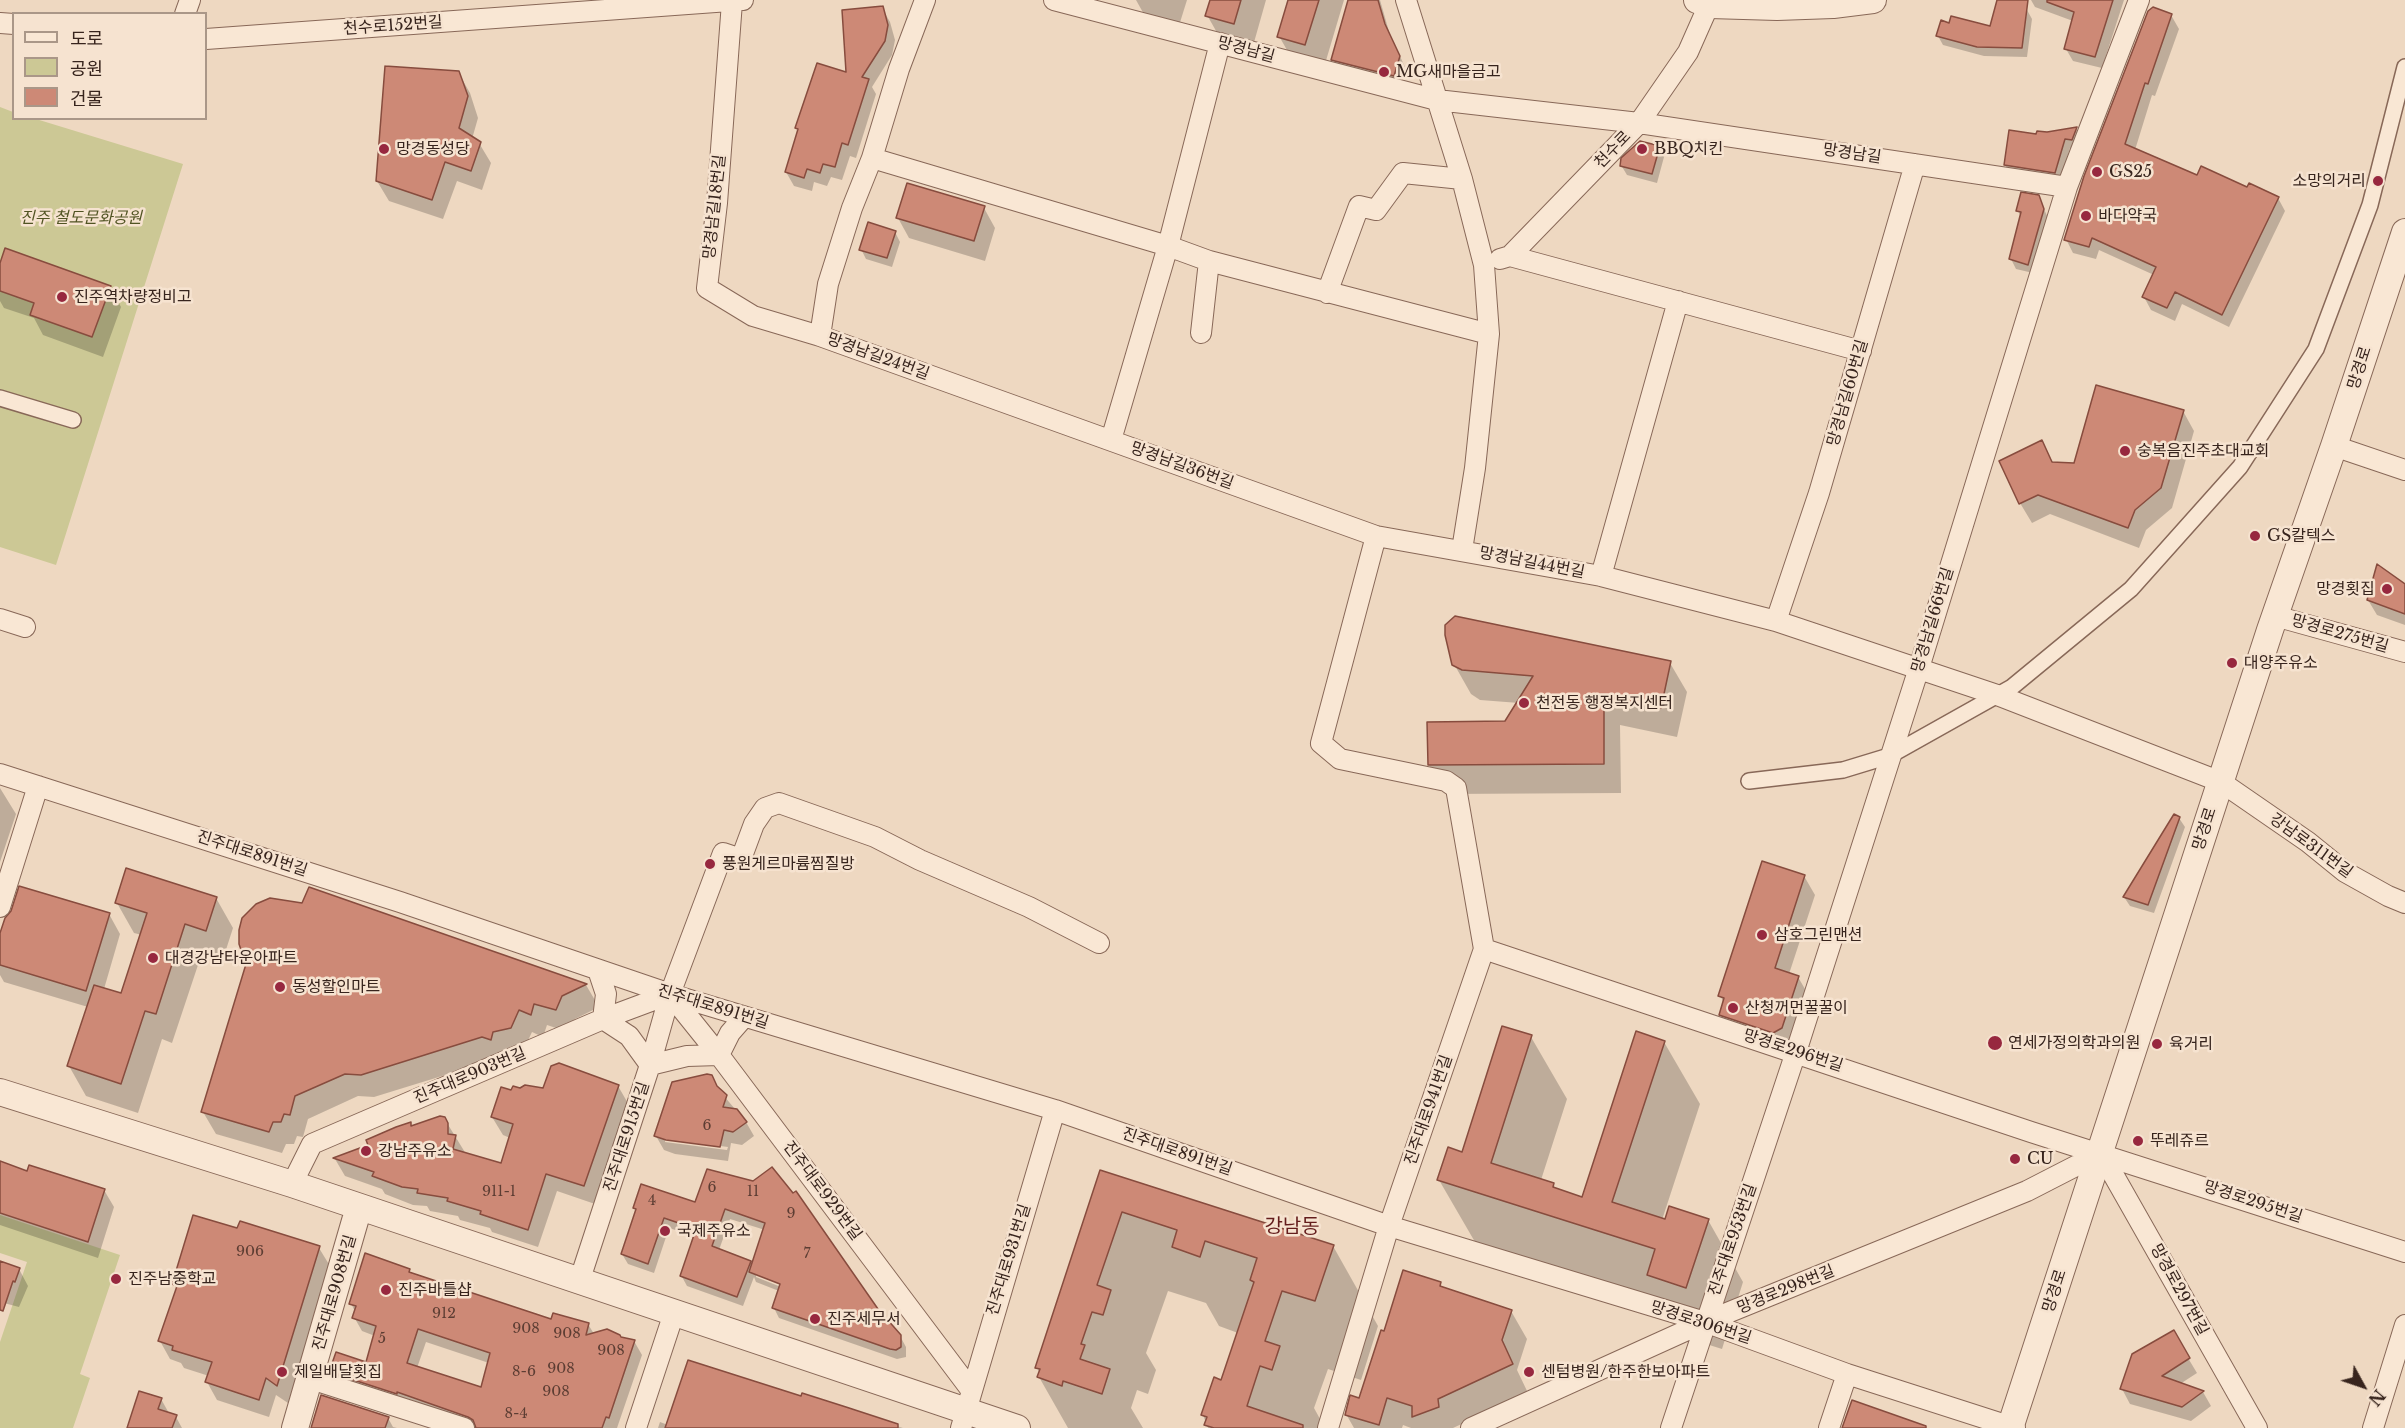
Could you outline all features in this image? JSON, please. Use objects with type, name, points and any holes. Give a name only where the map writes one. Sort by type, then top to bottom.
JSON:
[{"type":"street","name":"망경남길24번길","points":[[925,0],[872,158],[852,208],[828,284],[820,336],[1111,440]]},
{"type":"street","name":"망경남길","points":[[1054,0],[1437,100],[1639,123],[2067,187]]},
{"type":"street","name":"천수로","points":[[1484,265],[1510,256],[1639,123],[1688,52],[1706,2],[1788,7],[1873,0]]},
{"type":"street","points":[[2067,187],[2139,0]]},
{"type":"street","points":[[582,7],[738,1]]},
{"type":"street","name":"망경남길18번길","points":[[738,1],[707,288],[753,316],[820,336]]},
{"type":"street","name":"천수로152번길","points":[[207,39],[582,7]]},
{"type":"street","points":[[1408,7],[1437,100]]},
{"type":"street","name":"망경남길36번길","points":[[1220,43],[1168,246],[1111,440],[1376,536],[1462,550]]},
{"type":"street","points":[[1749,781],[1843,770],[1889,756],[2012,687],[2132,589],[2240,467],[2316,349],[2370,205],[2405,67]]},
{"type":"street","name":"망경남길44번길","points":[[1437,100],[1462,179],[1484,265],[1489,334],[1475,468],[1462,550],[1601,576],[1776,621],[1997,695]]},
{"type":"street","points":[[872,158],[1168,246],[1209,261],[1489,334]]},
{"type":"street","name":"망경남길60번길","points":[[1776,621],[1819,493],[1915,164]]},
{"type":"street","points":[[1327,293],[1359,206],[1376,210],[1403,173],[1462,179]]},
{"type":"street","name":"망경남길66번길","points":[[1796,1052],[1919,668],[2067,187]]},
{"type":"street","name":"망경로","points":[[2012,1427],[2220,782],[2404,235]]},
{"type":"street","points":[[1510,256],[1861,351]]},
{"type":"street","points":[[1201,333],[1209,261]]},
{"type":"street","points":[[1601,576],[1678,302]]},
{"type":"street","points":[[0,398],[73,420]]},
{"type":"street","points":[[2334,446],[2405,470]]},
{"type":"street","name":"진주대로941번길","points":[[1328,1428],[1389,1226],[1484,949],[1456,788],[1446,781],[1341,759],[1321,743],[1376,536]]},
{"type":"street","name":"망경로275번길","points":[[2275,616],[2405,652]]},
{"type":"street","points":[[0,619],[25,627]]},
{"type":"street","name":"강남로311번길","points":[[1997,695],[2220,782],[2308,842],[2345,872],[2388,897],[2405,903]]},
{"type":"street","name":"진주대로891번길","points":[[0,774],[400,902],[670,994],[1054,1110],[1389,1226]]},
{"type":"street","points":[[0,907],[38,786]]},
{"type":"street","name":"진주대로915번길","points":[[580,1279],[650,1065],[670,994],[723,853],[741,859],[754,824],[765,808],[779,804],[875,837],[920,860],[1029,907],[1099,943]]},
{"type":"street","name":"망경로296번길","points":[[1484,949],[2031,1132],[2101,1153]]},
{"type":"street","points":[[598,970],[606,994],[603,1019],[629,1036],[650,1065],[687,1056],[719,1055],[730,1033],[744,1017]]},
{"type":"street","name":"진주대로903번길","points":[[292,1184],[312,1144],[603,1019],[670,994]]},
{"type":"street","name":"진주대로929번길","points":[[670,994],[719,1055],[966,1410]]},
{"type":"street","name":"진주대로953번길","points":[[1671,1428],[1796,1052]]},
{"type":"street","points":[[0,1092],[292,1184],[580,1279],[674,1313],[1017,1428]]},
{"type":"street","name":"진주대로931번길","points":[[966,1410],[1054,1110]]},
{"type":"street","name":"망경로295번길","points":[[2101,1153],[2405,1252]]},
{"type":"street","name":"망경로298번길","points":[[1471,1428],[1705,1322],[2027,1191],[2101,1153]]},
{"type":"street","name":"망경로297번길","points":[[2101,1153],[2257,1428]]},
{"type":"street","name":"진주대로908번길","points":[[295,1428],[360,1207]]},
{"type":"street","name":"망경로306번길","points":[[1389,1226],[1705,1322],[1847,1374],[2012,1427]]},
{"type":"street","points":[[636,1428],[674,1313]]},
{"type":"street","points":[[2373,1428],[2405,1325]]},
{"type":"street","points":[[1830,1428],[1847,1374]]},
{"type":"street","points":[[311,1379],[464,1428]]},
{"type":"green space","name":"진주 철도문화공원","points":[[0,107],[12,112],[12,120],[39,120],[183,164],[56,565],[0,547]]},
{"type":"green space","points":[[0,1215],[120,1255],[80,1374],[90,1378],[73,1428],[0,1428],[0,1342],[27,1262],[0,1253]]},
{"type":"building","points":[[1210,0],[1241,0],[1234,24],[1205,16]]},
{"type":"building","points":[[1288,0],[1319,0],[1305,45],[1277,37]]},
{"type":"building","points":[[1348,0],[1378,0],[1385,24],[1400,56],[1394,76],[1331,60]]},
{"type":"building","points":[[1997,0],[2028,0],[2022,48],[1977,47],[1936,36],[1941,20],[1949,23],[1951,16],[1990,26]]},
{"type":"building","points":[[2047,0],[2113,0],[2095,57],[2064,49],[2074,12],[2047,2]]},
{"type":"building","points":[[883,6],[888,25],[885,41],[862,77],[869,79],[848,145],[842,143],[835,167],[823,164],[820,173],[807,169],[804,178],[785,172],[798,129],[795,128],[817,63],[846,72],[842,10]]},
{"type":"building","points":[[2153,7],[2172,14],[2148,84],[2145,83],[2125,144],[2197,175],[2201,166],[2247,187],[2249,183],[2279,197],[2222,315],[2175,292],[2167,308],[2142,297],[2156,267],[2092,238],[2089,247],[2064,240],[2084,176],[2148,11]]},
{"type":"building","points":[[385,66],[459,71],[468,96],[459,128],[481,142],[471,171],[445,162],[432,200],[376,181]]},
{"type":"building","points":[[2077,127],[2072,140],[2065,139],[2055,173],[2004,165],[2009,130],[2036,134],[2037,131],[2047,132]]},
{"type":"building","points":[[1640,141],[1660,146],[1652,174],[1620,166],[1621,158]]},
{"type":"building","points":[[907,183],[985,206],[974,241],[896,218]]},
{"type":"building","points":[[2021,192],[2039,195],[2044,209],[2028,265],[2009,259],[2021,212],[2016,211]]},
{"type":"building","points":[[868,222],[896,231],[887,258],[859,250]]},
{"type":"building","name":"진주역차량정비고","points":[[5,248],[111,286],[92,337],[30,315],[34,303],[0,291],[0,263]]},
{"type":"building","name":"숭복음진주초대교회","points":[[2096,385],[2184,410],[2161,488],[2135,510],[2128,528],[2038,495],[2019,504],[1999,461],[2042,440],[2052,462],[2074,463]]},
{"type":"building","points":[[2377,564],[2405,584],[2405,614],[2367,600]]},
{"type":"building","points":[[1455,616],[1671,661],[1661,708],[1604,696],[1604,764],[1428,765],[1427,722],[1505,721],[1533,676],[1462,670],[1452,665],[1445,625]]},
{"type":"building","points":[[2174,814],[2180,817],[2148,905],[2123,897]]},
{"type":"building","name":"삼호그린맨션","points":[[1762,861],[1805,875],[1775,968],[1799,976],[1782,1028],[1773,1033],[1719,1015],[1724,998],[1718,996]]},
{"type":"building","name":"대경강남타운아파트","points":[[126,868],[217,897],[206,931],[185,924],[156,1014],[145,1011],[121,1084],[67,1066],[94,985],[121,993],[147,913],[115,903]]},
{"type":"building","points":[[19,886],[110,913],[86,991],[0,965],[0,933],[5,918],[11,911]]},
{"type":"building","points":[[309,887],[587,984],[562,996],[556,1010],[534,1004],[531,1015],[519,1010],[511,1028],[493,1032],[491,1040],[482,1037],[361,1075],[345,1074],[295,1096],[290,1115],[284,1114],[281,1122],[273,1122],[269,1132],[201,1112],[246,964],[239,944],[242,918],[256,904],[270,898],[302,903]]},
{"type":"building","points":[[1502,1026],[1532,1035],[1491,1163],[1554,1183],[1553,1187],[1582,1197],[1636,1031],[1665,1041],[1612,1202],[1665,1219],[1669,1206],[1709,1219],[1686,1288],[1647,1275],[1655,1249],[1437,1180],[1448,1147],[1462,1152]]},
{"type":"building","points":[[559,1063],[619,1085],[584,1186],[546,1174],[528,1230],[480,1214],[481,1211],[447,1201],[448,1198],[417,1193],[418,1189],[402,1187],[372,1176],[374,1172],[333,1158],[368,1145],[366,1140],[396,1127],[411,1122],[411,1126],[440,1116],[445,1117],[448,1123],[448,1134],[456,1135],[453,1149],[501,1163],[513,1124],[491,1117],[501,1087],[511,1090],[513,1086],[520,1088],[525,1085],[543,1088],[551,1066]]},
{"type":"building","points":[[707,1074],[712,1075],[717,1086],[727,1095],[723,1107],[737,1109],[747,1122],[733,1132],[724,1130],[720,1147],[666,1140],[654,1136],[672,1082]]},
{"type":"building","points":[[0,1161],[27,1171],[29,1165],[105,1189],[88,1242],[0,1213]]},
{"type":"building","points":[[772,1167],[793,1193],[796,1191],[878,1309],[901,1335],[901,1347],[896,1350],[890,1349],[772,1308],[780,1284],[749,1272],[765,1223],[725,1209],[712,1246],[751,1261],[737,1297],[680,1276],[696,1229],[664,1218],[648,1264],[621,1254],[636,1209],[633,1208],[641,1184],[695,1202],[707,1169],[753,1181]]},
{"type":"building","points":[[1100,1170],[1334,1245],[1315,1301],[1282,1291],[1265,1341],[1280,1346],[1272,1370],[1260,1366],[1247,1406],[1303,1425],[1303,1428],[1214,1428],[1204,1425],[1207,1417],[1201,1415],[1214,1377],[1221,1380],[1254,1282],[1250,1280],[1257,1258],[1205,1241],[1200,1257],[1172,1247],[1177,1230],[1122,1212],[1097,1285],[1111,1290],[1103,1315],[1092,1312],[1081,1344],[1085,1345],[1080,1359],[1110,1369],[1102,1394],[1063,1381],[1062,1386],[1037,1377],[1040,1369],[1035,1368]]},
{"type":"building","points":[[193,1215],[237,1228],[240,1221],[320,1246],[277,1386],[266,1378],[259,1400],[205,1382],[212,1362],[172,1350],[173,1346],[158,1341],[177,1286],[172,1284]]},
{"type":"building","points":[[365,1253],[410,1269],[409,1272],[551,1319],[553,1313],[589,1323],[586,1335],[607,1329],[621,1337],[635,1340],[609,1418],[606,1417],[602,1428],[476,1428],[473,1420],[468,1417],[397,1392],[397,1394],[329,1372],[336,1352],[366,1362],[376,1326],[352,1318],[356,1306],[349,1304]],"holes":[[[418,1329],[490,1353],[481,1387],[407,1363]]]},
{"type":"building","points":[[0,1261],[20,1268],[3,1311],[0,1310]]},
{"type":"building","points":[[1403,1270],[1441,1282],[1440,1286],[1512,1310],[1502,1340],[1513,1364],[1438,1399],[1439,1407],[1412,1417],[1412,1406],[1387,1398],[1379,1425],[1345,1415],[1350,1395],[1359,1398],[1381,1330],[1384,1331]]},
{"type":"building","points":[[2174,1330],[2190,1358],[2162,1376],[2204,1391],[2182,1407],[2120,1389],[2132,1354]]},
{"type":"building","points":[[688,1360],[801,1396],[802,1393],[846,1407],[898,1424],[898,1428],[665,1428]]},
{"type":"building","points":[[139,1391],[162,1398],[158,1409],[177,1415],[172,1428],[127,1428]]},
{"type":"building","points":[[321,1395],[389,1417],[385,1428],[311,1428]]},
{"type":"building","points":[[1852,1400],[1926,1426],[1926,1428],[1842,1428]]},
{"type":"place","name":"MG새마을금고","points":[[1384,72]]},
{"type":"place","name":"망경동성당","points":[[384,149]]},
{"type":"place","name":"BBQ치킨","points":[[1642,149]]},
{"type":"place","name":"GS25","points":[[2097,172]]},
{"type":"place","name":"소망의거리","points":[[2378,181]]},
{"type":"place","name":"바다약국","points":[[2086,216]]},
{"type":"place","name":"진주역차량정비고","points":[[62,297]]},
{"type":"place","name":"숭복음진주초대교회","points":[[2125,451]]},
{"type":"place","name":"GS칼텍스","points":[[2255,536]]},
{"type":"place","name":"망경횟집","points":[[2387,589]]},
{"type":"place","name":"대양주유소","points":[[2232,663]]},
{"type":"place","name":"천전동 행정복지센터","points":[[1524,703]]},
{"type":"place","name":"풍원게르마륨찜질방","points":[[710,864]]},
{"type":"place","name":"삼호그린맨션","points":[[1762,935]]},
{"type":"place","name":"대경강남타운아파트","points":[[153,958]]},
{"type":"place","name":"동성할인마트","points":[[280,987]]},
{"type":"place","name":"산청꺼먼꿀꿀이","points":[[1733,1008]]},
{"type":"place","name":"연세가정의학과의원","points":[[1995,1043]]},
{"type":"place","name":"육거리","points":[[2157,1044]]},
{"type":"place","name":"뚜레쥬르","points":[[2138,1141]]},
{"type":"place","name":"강남주유소","points":[[366,1151]]},
{"type":"place","name":"CU","points":[[2015,1159]]},
{"type":"place","name":"국제주유소","points":[[665,1231]]},
{"type":"place","name":"진주남중학교","points":[[116,1279]]},
{"type":"place","name":"진주바틀샵","points":[[386,1290]]},
{"type":"place","name":"진주세무서","points":[[815,1319]]},
{"type":"place","name":"제일배달횟집","points":[[282,1372]]},
{"type":"place","name":"센텀병원/한주한보아파트","points":[[1529,1372]]},
{"type":"district","name":"강남동","points":[[1292,1227]]}]
